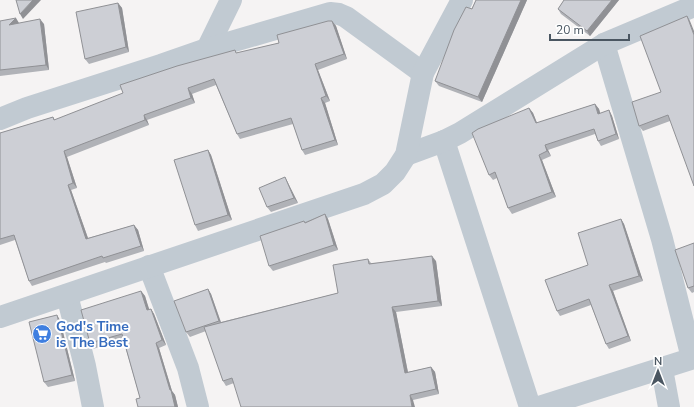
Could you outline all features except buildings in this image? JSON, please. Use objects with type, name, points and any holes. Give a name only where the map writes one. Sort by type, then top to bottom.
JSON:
[{"type":"street","points":[[207,49],[231,0]]},
{"type":"street","points":[[0,317],[364,194],[383,184],[395,172],[406,156],[423,73],[462,0]]},
{"type":"street","points":[[406,156],[444,142],[460,133],[604,44],[694,6]]},
{"type":"street","points":[[0,119],[27,108],[207,49],[330,13],[339,14],[346,17],[423,73]]},
{"type":"street","points":[[539,407],[693,358],[662,239],[604,44]]},
{"type":"street","points":[[444,142],[530,407]]},
{"type":"street","points":[[149,266],[188,368],[198,407]]},
{"type":"street","points":[[67,295],[85,366],[93,407]]},
{"type":"street","points":[[662,369],[669,407]]},
{"type":"place","name":"God's Time is The Best","points":[[42,334]]}]
